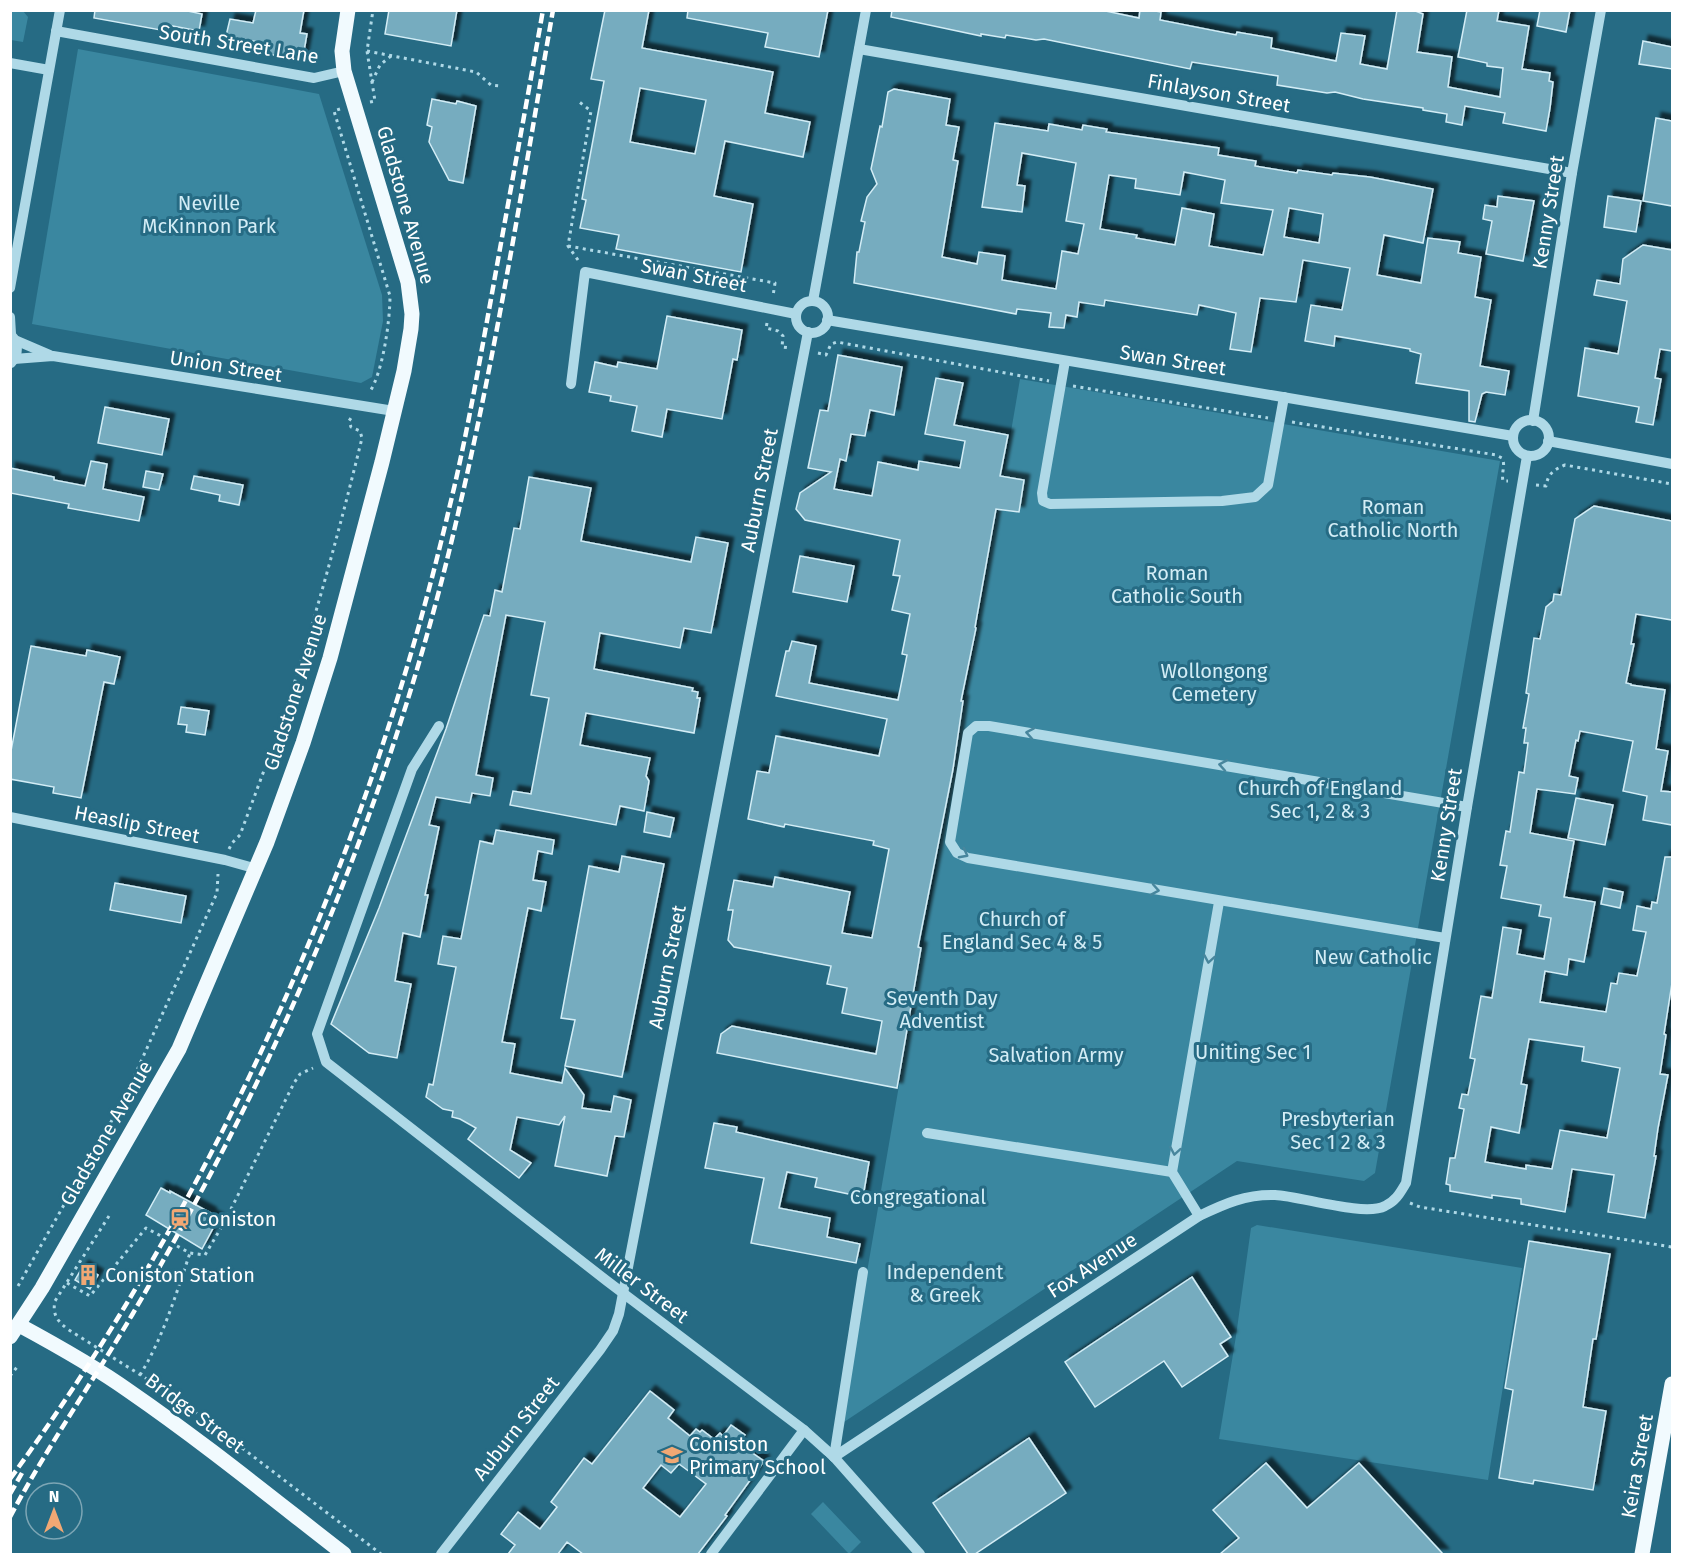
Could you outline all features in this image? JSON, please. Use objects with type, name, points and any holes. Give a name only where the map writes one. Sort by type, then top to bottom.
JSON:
[{"type":"main road","name":"Gladstone Avenue","points":[[13,1327],[179,1048],[257,869],[303,743],[330,658],[394,411],[410,337],[411,298],[404,267],[344,71],[342,51],[348,10]]},
{"type":"main road","name":"Bridge Street","points":[[13,1327],[59,1347],[128,1390],[214,1453],[344,1554]]},
{"type":"main road","name":"Keira Street","points":[[1642,1554],[1672,1384]]},
{"type":"street","points":[[10,288],[60,10]]},
{"type":"street","points":[[813,301],[866,10]]},
{"type":"street","name":"Kenny Street","points":[[1533,421],[1572,172],[1601,10]]},
{"type":"street","name":"South Street Lane","points":[[56,31],[315,78],[344,71]]},
{"type":"street","name":"Finlayson Street","points":[[859,48],[1572,172]]},
{"type":"street","points":[[10,63],[49,70]]},
{"type":"street","points":[[571,384],[585,272]]},
{"type":"street","name":"Swan Street","points":[[585,272],[796,314]]},
{"type":"street","points":[[813,301],[826,310],[827,320],[818,332],[808,332],[799,327],[796,314],[803,303],[813,301]]},
{"type":"street","points":[[10,317],[12,336],[17,351],[12,361]]},
{"type":"street","name":"Swan Street","points":[[827,320],[1513,435]]},
{"type":"street","name":"Auburn Street","points":[[441,1554],[600,1350],[616,1322],[808,332]]},
{"type":"street","name":"Union Street","points":[[12,336],[53,356]]},
{"type":"street","name":"Union Street","points":[[12,361],[53,356],[394,411]]},
{"type":"street","points":[[1065,361],[1042,493],[1043,501],[1050,504],[1222,501],[1256,497],[1268,485],[1284,397]]},
{"type":"street","points":[[1533,421],[1543,425],[1548,441],[1538,455],[1527,456],[1516,450],[1513,435],[1516,427],[1521,423],[1533,421]]},
{"type":"street","points":[[1548,441],[1672,464]]},
{"type":"street","name":"Kenny Street","points":[[1397,1198],[1406,1183],[1527,456]]},
{"type":"street","points":[[326,1062],[317,1034],[412,769],[440,726]]},
{"type":"street","points":[[1445,939],[968,858],[957,853],[950,842],[968,733],[976,726],[989,726],[1467,807]]},
{"type":"street","name":"Heaslip Street","points":[[10,817],[225,860],[257,869]]},
{"type":"street","points":[[1199,1216],[1172,1172],[1219,902]]},
{"type":"street","name":"Miller Street","points":[[326,1062],[623,1293],[804,1430],[834,1457],[920,1554]]},
{"type":"street","points":[[927,1134],[1172,1172]]},
{"type":"street","name":"Fox Avenue","points":[[834,1457],[1199,1216],[1225,1203],[1247,1196],[1276,1195],[1363,1209],[1383,1208],[1397,1198]]},
{"type":"street","points":[[834,1457],[863,1272]]},
{"type":"street","points":[[711,1554],[804,1430]]},
{"type":"path","points":[[365,103],[375,101],[367,51],[373,10]]},
{"type":"path","points":[[367,51],[476,72],[491,85],[501,86]]},
{"type":"path","points":[[372,84],[380,65],[391,56]]},
{"type":"path","points":[[578,101],[591,111],[568,246],[585,272]]},
{"type":"path","points":[[334,111],[390,296],[388,327],[379,372],[372,389]]},
{"type":"path","points":[[568,246],[775,283]]},
{"type":"path","points":[[766,328],[778,331],[783,336],[782,347]]},
{"type":"path","points":[[849,343],[850,337]]},
{"type":"path","points":[[826,355],[831,344],[849,343],[1062,384],[1496,456],[1502,458],[1505,464],[1503,481]]},
{"type":"path","points":[[232,843],[240,835],[298,673],[345,507],[362,438],[360,431],[351,428],[349,421]]},
{"type":"path","points":[[1546,486],[1548,476],[1556,468],[1565,465],[1672,484]]},
{"type":"path","name":"Gladstone Avenue","points":[[18,1286],[124,1099],[217,893],[217,876]]},
{"type":"path","points":[[177,1246],[190,1253],[205,1255],[220,1230],[296,1078],[305,1071],[326,1062]]},
{"type":"path","points":[[1397,1198],[1420,1207],[1672,1247]]},
{"type":"path","points":[[109,1216],[55,1301],[54,1314],[58,1321],[174,1396],[381,1554]]},
{"type":"path","points":[[67,1283],[90,1296],[146,1228],[161,1236]]},
{"type":"path","points":[[140,1375],[150,1360],[165,1325],[190,1253]]},
{"type":"path","points":[[10,1376],[17,1367]]},
{"type":"green space","points":[[10,11],[23,11],[28,17],[23,42],[11,40]]},
{"type":"green space","name":"Neville McKinnon Park","points":[[78,49],[319,94],[382,295],[383,321],[372,377],[361,383],[32,324]]},
{"type":"green space","name":"Wollongong Cemetery","points":[[1020,379],[1500,461],[1375,1173],[1364,1181],[1237,1161],[841,1424]]},
{"type":"green space","points":[[1257,1225],[1522,1268],[1488,1480],[1219,1439],[1251,1228]]},
{"type":"green space","points":[[823,1502],[861,1542],[849,1554],[811,1514]]},
{"type":"building","points":[[95,10],[183,10],[202,14],[199,31],[167,25],[166,31],[94,18]]},
{"type":"building","points":[[256,10],[304,10],[300,33],[307,34],[303,57],[294,56],[294,59],[268,54],[269,51],[262,50],[264,43],[226,36],[230,19],[253,23]]},
{"type":"building","points":[[389,10],[457,10],[451,46],[385,34]]},
{"type":"building","points":[[605,10],[649,10],[642,48],[773,72],[765,113],[810,122],[803,157],[725,141],[714,196],[753,204],[741,272],[616,249],[619,235],[580,228],[586,200],[582,199],[604,81],[591,79]],"holes":[[[640,88],[706,100],[695,154],[630,142]]]},
{"type":"building","points":[[688,10],[828,10],[819,57],[765,47],[768,33],[687,18]]},
{"type":"building","points":[[892,10],[1101,10],[1139,18],[1140,10],[1150,10],[1161,12],[1160,20],[1236,35],[1237,32],[1272,38],[1271,48],[1336,61],[1341,33],[1365,36],[1360,64],[1387,69],[1397,10],[1413,10],[1423,14],[1417,52],[1452,57],[1448,87],[1500,97],[1503,68],[1487,66],[1487,63],[1458,57],[1467,10],[1499,10],[1497,21],[1529,26],[1522,69],[1550,73],[1549,81],[1553,82],[1550,108],[1546,131],[1503,123],[1505,113],[1465,106],[1462,125],[1446,122],[1447,114],[1423,110],[1423,108],[1363,99],[1335,92],[1327,93],[1277,85],[1278,76],[1192,62],[1190,69],[1044,39],[1036,40],[1006,35],[1005,38],[981,34],[981,36],[891,17]]},
{"type":"building","points":[[1540,10],[1570,10],[1566,32],[1537,26]]},
{"type":"building","points":[[1643,41],[1672,47],[1672,69],[1639,64]]},
{"type":"building","points":[[894,89],[950,99],[946,125],[959,127],[953,160],[958,161],[942,257],[977,264],[979,252],[1005,256],[1002,280],[1056,289],[1062,251],[1078,254],[1084,224],[1066,221],[1076,163],[1022,153],[1017,185],[1025,186],[1022,212],[982,207],[995,123],[1048,131],[1049,124],[1082,130],[1083,125],[1107,129],[1106,132],[1219,148],[1218,155],[1256,161],[1255,166],[1297,173],[1298,170],[1370,177],[1433,189],[1423,243],[1384,235],[1377,275],[1421,283],[1428,238],[1460,242],[1458,253],[1481,257],[1475,297],[1491,300],[1480,366],[1509,371],[1505,395],[1486,392],[1482,394],[1475,422],[1469,421],[1469,391],[1416,383],[1421,354],[1410,351],[1410,349],[1335,336],[1334,346],[1305,341],[1311,305],[1342,310],[1350,268],[1303,260],[1296,302],[1260,298],[1251,352],[1230,349],[1236,313],[1199,305],[1197,315],[1105,300],[1104,306],[1079,302],[1077,317],[1066,315],[1064,328],[1049,327],[1051,313],[1017,309],[1016,314],[854,283],[857,252],[859,252],[865,222],[861,221],[867,197],[877,184],[871,169],[888,92]],"holes":[[[1184,172],[1225,180],[1221,203],[1273,210],[1263,255],[1209,246],[1214,214],[1182,208],[1175,245],[1136,238],[1137,235],[1100,229],[1109,175],[1136,179],[1135,188],[1180,195]],[[1289,208],[1323,214],[1319,243],[1284,237]]]},
{"type":"building","points":[[432,99],[456,104],[457,101],[476,106],[463,183],[449,180],[429,142],[432,127],[427,125]]},
{"type":"building","points":[[1656,118],[1672,121],[1672,206],[1643,201]]},
{"type":"building","points":[[1498,196],[1534,201],[1523,261],[1486,254],[1492,221],[1483,219],[1485,205],[1497,207]]},
{"type":"building","points":[[1608,196],[1641,201],[1636,232],[1604,227]]},
{"type":"building","points":[[1643,245],[1672,250],[1672,351],[1660,349],[1655,378],[1661,379],[1653,425],[1636,422],[1639,407],[1578,396],[1585,348],[1618,354],[1627,301],[1594,295],[1597,280],[1620,284],[1623,259]]},
{"type":"building","points":[[667,316],[742,330],[737,360],[733,359],[722,419],[667,409],[662,437],[632,431],[637,406],[610,401],[611,396],[589,392],[595,362],[617,367],[618,362],[657,369]]},
{"type":"building","points":[[838,355],[902,367],[894,415],[870,410],[865,436],[851,434],[846,461],[840,459],[834,489],[872,496],[878,462],[918,470],[919,461],[960,468],[965,441],[925,434],[936,378],[963,383],[954,425],[1008,435],[1000,476],[1024,480],[1019,512],[996,509],[961,701],[963,701],[953,769],[918,947],[921,948],[897,1088],[717,1053],[721,1034],[732,1026],[876,1054],[882,1021],[842,1013],[847,988],[827,984],[831,966],[734,947],[728,940],[733,910],[728,910],[734,880],[773,887],[775,877],[850,892],[842,933],[872,938],[889,849],[873,845],[874,841],[748,819],[757,771],[769,773],[776,736],[879,756],[887,719],[776,696],[786,651],[789,651],[792,641],[816,646],[809,683],[898,700],[907,655],[902,654],[910,614],[892,610],[900,576],[893,575],[900,540],[805,520],[796,509],[800,493],[831,472],[808,468],[820,410],[828,411]]},
{"type":"building","points":[[105,407],[169,419],[162,455],[98,443]]},
{"type":"building","points":[[91,461],[107,464],[103,489],[144,497],[139,521],[68,508],[69,504],[10,493],[10,468],[85,486]]},
{"type":"building","points":[[146,471],[163,474],[159,490],[143,487]]},
{"type":"building","points":[[194,476],[243,485],[239,505],[219,501],[220,495],[191,489]]},
{"type":"building","points":[[529,477],[591,488],[581,541],[691,562],[696,537],[728,543],[711,633],[684,628],[680,648],[600,633],[594,669],[693,688],[692,691],[698,692],[697,698],[700,698],[694,733],[586,713],[580,745],[650,758],[646,776],[649,781],[644,811],[620,806],[616,825],[510,805],[513,791],[531,794],[549,698],[531,695],[545,622],[506,615],[476,775],[493,778],[490,796],[472,793],[470,803],[436,797],[429,825],[439,827],[425,895],[428,895],[420,937],[403,933],[395,981],[411,984],[397,1058],[369,1053],[331,1024],[379,908],[446,729],[484,615],[490,616],[495,590],[502,592],[514,528],[520,529]]},
{"type":"building","points":[[1594,506],[1672,521],[1672,620],[1636,614],[1631,644],[1634,644],[1626,683],[1665,690],[1656,749],[1668,751],[1661,791],[1672,792],[1672,825],[1643,820],[1647,796],[1623,791],[1633,741],[1580,731],[1569,776],[1578,778],[1575,794],[1537,789],[1530,833],[1574,841],[1564,897],[1595,902],[1584,962],[1569,959],[1567,975],[1545,971],[1540,1002],[1606,1012],[1611,983],[1617,984],[1619,973],[1637,976],[1646,932],[1633,930],[1637,906],[1651,909],[1652,902],[1657,903],[1665,857],[1672,857],[1672,983],[1660,1074],[1668,1075],[1645,1218],[1608,1212],[1614,1175],[1572,1169],[1565,1212],[1521,1204],[1521,1199],[1492,1195],[1492,1198],[1450,1191],[1450,1185],[1446,1184],[1450,1158],[1455,1158],[1464,1109],[1459,1108],[1462,1094],[1468,1095],[1475,1059],[1470,1058],[1481,996],[1492,998],[1503,927],[1521,930],[1517,954],[1544,959],[1551,918],[1539,916],[1541,905],[1501,898],[1507,866],[1500,865],[1506,831],[1510,832],[1519,772],[1524,773],[1528,743],[1524,743],[1526,728],[1523,728],[1529,694],[1526,693],[1534,638],[1540,639],[1546,607],[1553,601],[1554,594],[1561,595],[1575,519]],"holes":[[[1529,1039],[1584,1047],[1582,1061],[1620,1068],[1607,1138],[1560,1130],[1552,1169],[1526,1165],[1526,1169],[1485,1162],[1491,1127],[1519,1133],[1527,1085],[1521,1084]]]},
{"type":"building","points":[[800,556],[854,566],[847,602],[793,592]]},
{"type":"building","points":[[31,646],[86,656],[87,650],[120,657],[114,684],[104,682],[81,798],[53,793],[54,787],[10,779],[10,756]]},
{"type":"building","points":[[181,707],[209,711],[205,735],[186,732],[187,725],[178,724]]},
{"type":"building","points":[[1576,798],[1613,805],[1605,845],[1568,838]]},
{"type":"building","points":[[647,812],[674,818],[670,837],[644,832]]},
{"type":"building","points":[[496,830],[554,840],[552,854],[538,851],[533,880],[546,882],[541,911],[528,908],[502,1042],[515,1044],[510,1073],[562,1083],[565,1068],[584,1095],[582,1108],[611,1112],[614,1096],[631,1100],[624,1137],[615,1136],[607,1176],[555,1166],[565,1116],[559,1125],[517,1117],[510,1150],[531,1163],[519,1178],[468,1139],[476,1128],[452,1117],[453,1111],[443,1109],[426,1097],[429,1084],[433,1085],[456,967],[438,964],[443,936],[461,939],[480,841],[493,844]]},
{"type":"building","points":[[622,856],[664,864],[622,1077],[565,1066],[575,1020],[561,1018],[589,866],[619,872]]},
{"type":"building","points":[[115,883],[186,896],[181,923],[110,910]]},
{"type":"building","points":[[1604,888],[1623,892],[1620,908],[1601,904]]},
{"type":"building","points":[[714,1123],[737,1127],[736,1132],[869,1162],[863,1197],[815,1187],[817,1178],[787,1172],[779,1208],[830,1218],[827,1237],[860,1244],[856,1263],[751,1243],[764,1178],[705,1168]]},
{"type":"building","points":[[161,1188],[211,1213],[210,1215],[218,1219],[202,1249],[146,1215]]},
{"type":"building","points":[[1529,1241],[1610,1254],[1596,1339],[1593,1339],[1583,1407],[1606,1411],[1593,1490],[1534,1480],[1533,1484],[1499,1478],[1513,1390],[1505,1388]]},
{"type":"building","name":"Coniston Station","points":[[83,1266],[98,1275],[90,1289],[75,1280]]},
{"type":"building","points":[[1192,1277],[1231,1337],[1220,1344],[1228,1356],[1182,1387],[1164,1361],[1095,1407],[1065,1362]]},
{"type":"building","points":[[650,1391],[674,1410],[668,1418],[690,1436],[696,1429],[700,1432],[702,1430],[714,1439],[720,1433],[723,1436],[731,1425],[745,1435],[738,1443],[764,1461],[698,1554],[583,1554],[567,1542],[558,1554],[508,1554],[515,1545],[501,1534],[518,1512],[540,1529],[557,1507],[551,1502],[584,1458],[592,1464]],"holes":[[[679,1464],[706,1484],[680,1517],[643,1488],[661,1465],[671,1473]]]},
{"type":"building","points":[[1029,1438],[1066,1493],[975,1554],[968,1554],[933,1503]]},
{"type":"building","points":[[1266,1463],[1307,1508],[1359,1463],[1443,1554],[1220,1554],[1239,1538],[1213,1510]]},
{"type":"railway","points":[[10,1479],[86,1369],[155,1255],[219,1137],[278,1016],[330,892],[376,766],[415,638],[455,483],[543,10]]},
{"type":"railway","points":[[10,1517],[154,1276],[239,1119],[278,1039],[321,938],[390,756],[445,568],[474,444],[521,197],[553,10]]},
{"type":"railway","points":[[10,1494],[22,1473]]},
{"type":"place","name":"Coniston","points":[[180,1219]]},
{"type":"place","name":"Coniston Station","points":[[88,1275]]},
{"type":"place","name":"Coniston Primary School","points":[[672,1455]]},
{"type":"park label","name":"Roman Catholic North","points":[[1393,518]]},
{"type":"park label","name":"Roman Catholic South","points":[[1177,584]]},
{"type":"park label","name":"Church of England Sec 1, 2 & 3","points":[[1320,800]]},
{"type":"park label","name":"Church of England Sec 4 & 5","points":[[1022,930]]},
{"type":"park label","name":"New Catholic","points":[[1373,957]]},
{"type":"park label","name":"Seventh Day Adventist","points":[[942,1010]]},
{"type":"park label","name":"Uniting Sec 1","points":[[1253,1052]]},
{"type":"park label","name":"Salvation Army","points":[[1056,1055]]},
{"type":"park label","name":"Presbyterian Sec 1 2 & 3","points":[[1338,1130]]},
{"type":"park label","name":"Congregational","points":[[918,1197]]},
{"type":"park label","name":"Independent & Greek","points":[[945,1284]]}]
